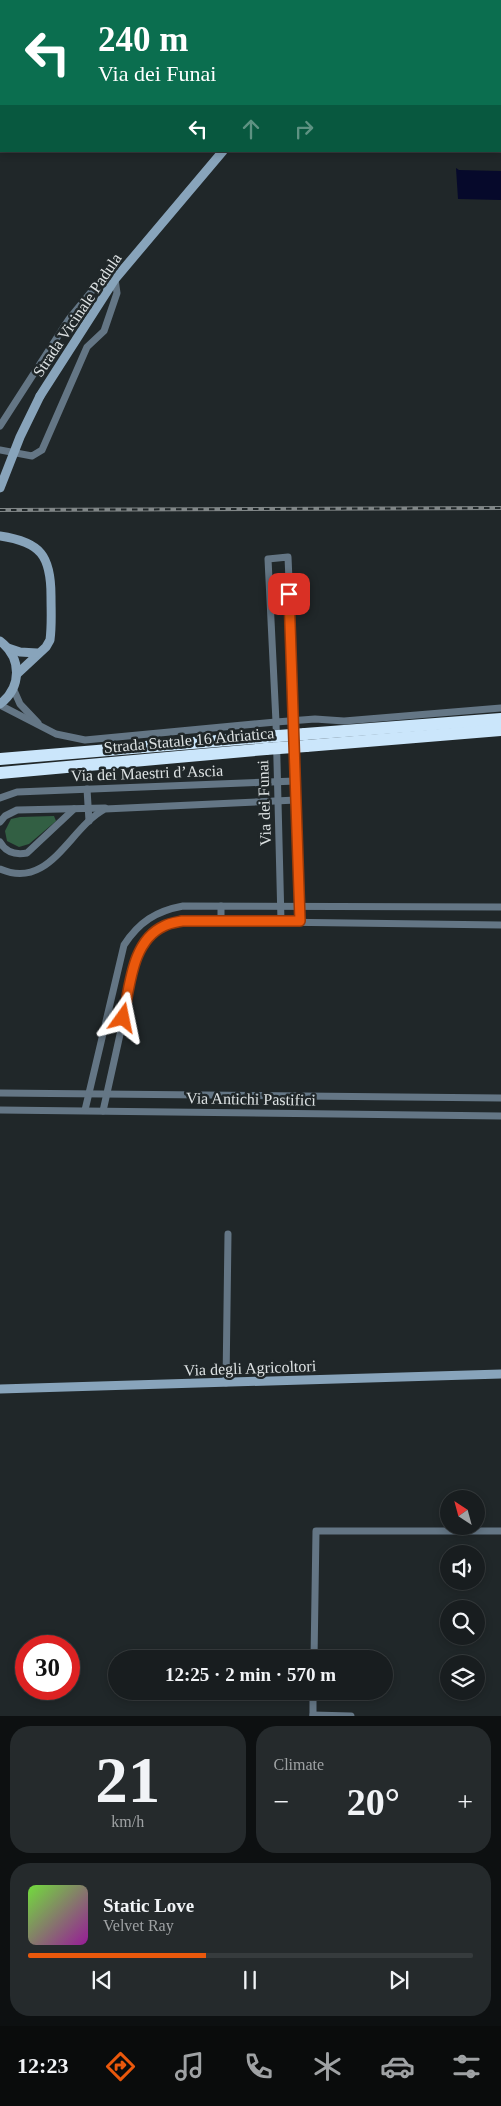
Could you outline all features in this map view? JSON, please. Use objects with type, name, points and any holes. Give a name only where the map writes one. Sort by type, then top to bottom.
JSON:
[{"type":"highway","name":"Strada Statale 16 Adriatica","points":[[306,740],[501,719]]},
{"type":"highway","name":"Strada Statale 16 Adriatica","points":[[0,759],[501,730]]},
{"type":"highway","name":"Strada Statale 16 Adriatica","points":[[0,773],[265,743]]},
{"type":"street","name":"Strada Vicinale Padula","points":[[0,488],[20,437],[40,396],[115,279],[221,152]]},
{"type":"street","points":[[0,426],[69,319],[100,281],[115,279],[117,293],[104,331],[87,347],[42,450],[32,456],[0,450]]},
{"type":"street","points":[[0,536],[18,539],[32,545],[43,556],[50,568],[51,630],[46,647],[37,653],[17,674]]},
{"type":"street","name":"Via dei Funai","points":[[281,921],[276,722],[268,558],[288,557],[295,721],[300,921]]},
{"type":"street","points":[[0,641],[20,652],[37,653]]},
{"type":"street","points":[[8,647],[15,661],[17,674],[14,688],[0,705],[56,734],[85,740],[276,722],[315,719],[344,721],[501,708]]},
{"type":"street","points":[[14,688],[20,704],[40,726]]},
{"type":"street","name":"Via dei Maestri d’Ascia","points":[[0,798],[17,792],[296,781]]},
{"type":"street","points":[[87,789],[89,821]]},
{"type":"street","name":"Via dei Maestri d’Ascia","points":[[0,869],[16,874],[36,871],[47,864],[99,812],[111,808],[296,800]]},
{"type":"street","points":[[0,822],[5,816],[18,810],[111,808]]},
{"type":"street","points":[[0,842],[7,851],[14,854],[27,853],[74,809]]},
{"type":"street","points":[[85,1110],[124,945],[132,932],[147,918],[165,909],[183,906],[501,907]]},
{"type":"street","points":[[221,906],[221,921]]},
{"type":"street","points":[[103,1111],[139,949],[150,936],[164,926],[182,921],[501,925]]},
{"type":"street","name":"Via Antichi Pastifici","points":[[0,1093],[501,1098]]},
{"type":"street","name":"Via Antichi Pastifici","points":[[0,1110],[501,1116]]},
{"type":"street","points":[[226,1384],[228,1234]]},
{"type":"street","name":"Via degli Agricoltori","points":[[0,1389],[226,1384],[501,1374]]},
{"type":"street","points":[[314,1650],[316,1531],[501,1531]]},
{"type":"street","points":[[313,1700],[313,1716],[351,1716]]},
{"type":"green space","points":[[54,816],[56,821],[29,844],[19,847],[7,841],[5,831],[11,819]]},
{"type":"water","points":[[456,168],[459,170],[501,171],[501,200],[458,199]]},
{"type":"railway","points":[[0,510],[501,508]]},
{"type":"route","points":[[123,1018],[139,949],[150,936],[164,926],[182,921],[300,921],[295,721],[289,594]]}]
